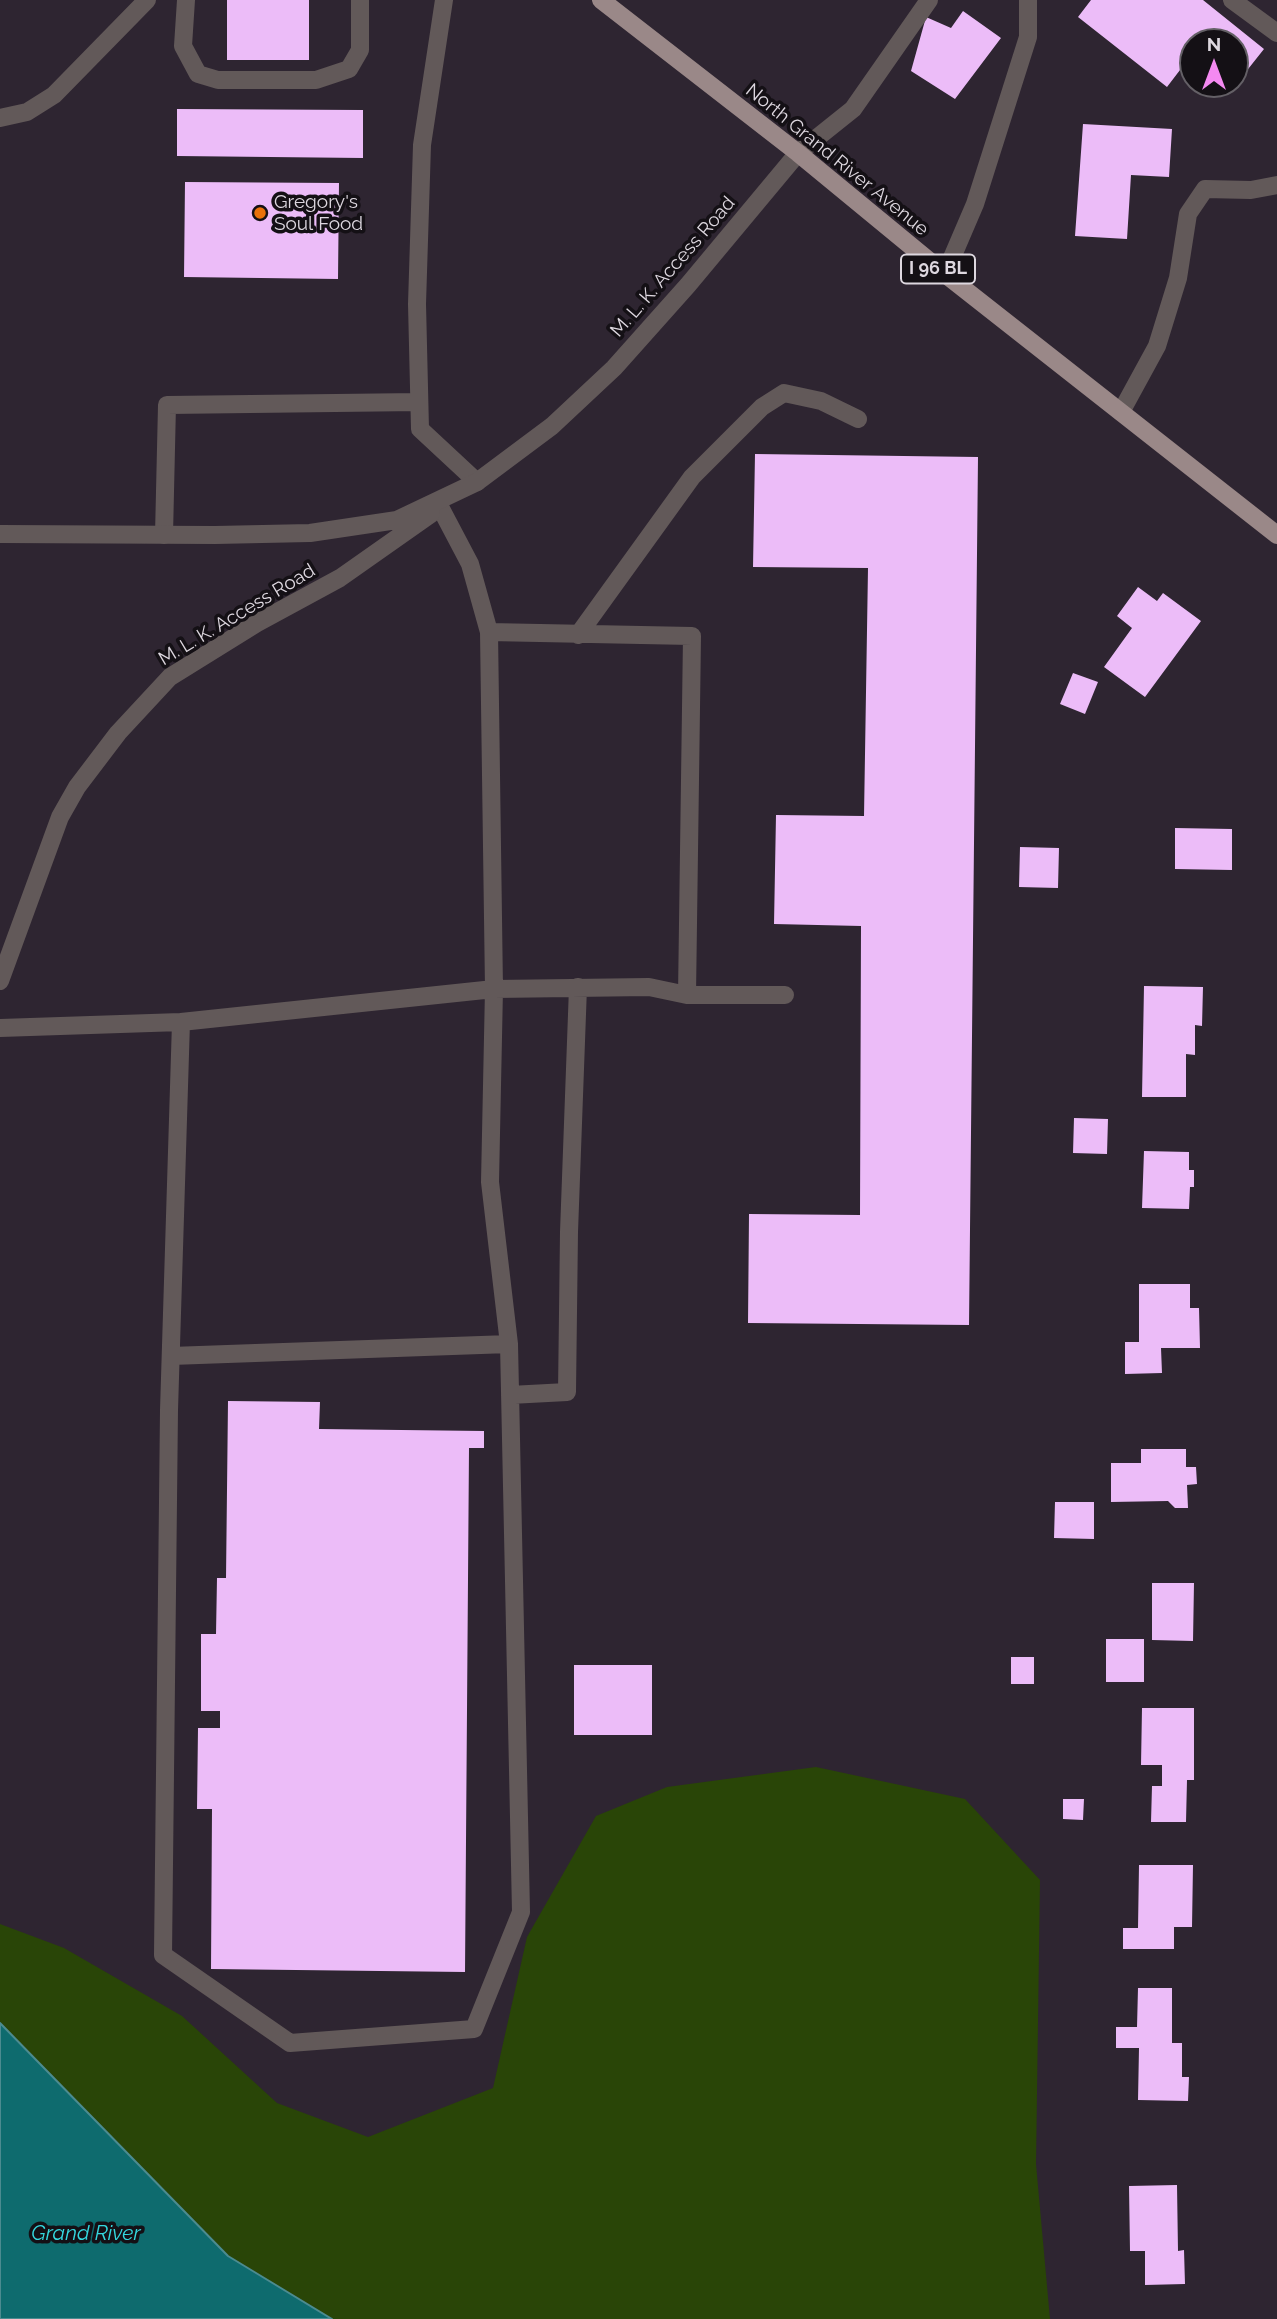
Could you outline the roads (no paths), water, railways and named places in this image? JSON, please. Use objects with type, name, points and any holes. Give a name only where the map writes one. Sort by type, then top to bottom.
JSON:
[{"type":"main road","name":"North Grand River Avenue","points":[[601,0],[798,153],[944,274],[1277,534]]},
{"type":"street","points":[[0,118],[27,112],[54,95],[147,0]]},
{"type":"street","points":[[186,0],[183,46],[198,74],[218,80],[317,80],[349,69],[360,50],[360,0]]},
{"type":"street","points":[[444,0],[422,145],[417,304],[420,429],[477,482]]},
{"type":"street","name":"M. L. K. Access Road","points":[[0,981],[60,817],[77,788],[118,733],[170,677],[257,623],[340,578],[552,426],[614,368],[688,285],[798,153],[853,109],[929,0]]},
{"type":"street","points":[[944,274],[975,204],[1028,37],[1028,0]]},
{"type":"street","points":[[1232,0],[1277,33]]},
{"type":"street","points":[[1121,412],[1157,346],[1178,278],[1188,214],[1199,197],[1205,189],[1251,190],[1277,185]]},
{"type":"street","points":[[578,635],[692,477],[762,407],[784,393],[821,401],[858,419]]},
{"type":"street","points":[[164,535],[167,405],[419,402]]},
{"type":"street","name":"M. L. K. Access Road","points":[[0,534],[310,533],[397,520],[477,482]]},
{"type":"street","points":[[181,1022],[171,1356],[163,1955],[289,2043],[474,2029],[521,1912],[509,1345],[490,1182],[494,989],[489,632],[470,564],[440,507]]},
{"type":"street","points":[[489,632],[692,636],[687,995]]},
{"type":"street","points":[[510,1395],[567,1392],[569,1218],[578,987]]},
{"type":"street","points":[[0,1028],[181,1022],[494,989],[649,987],[687,995],[785,995]]},
{"type":"street","points":[[171,1356],[509,1345]]},
{"type":"water","name":"Grand River","points":[[0,2023],[228,2256],[332,2319],[0,2319]]},
{"type":"place","name":"Gregory's Soul Food","points":[[260,213]]}]
